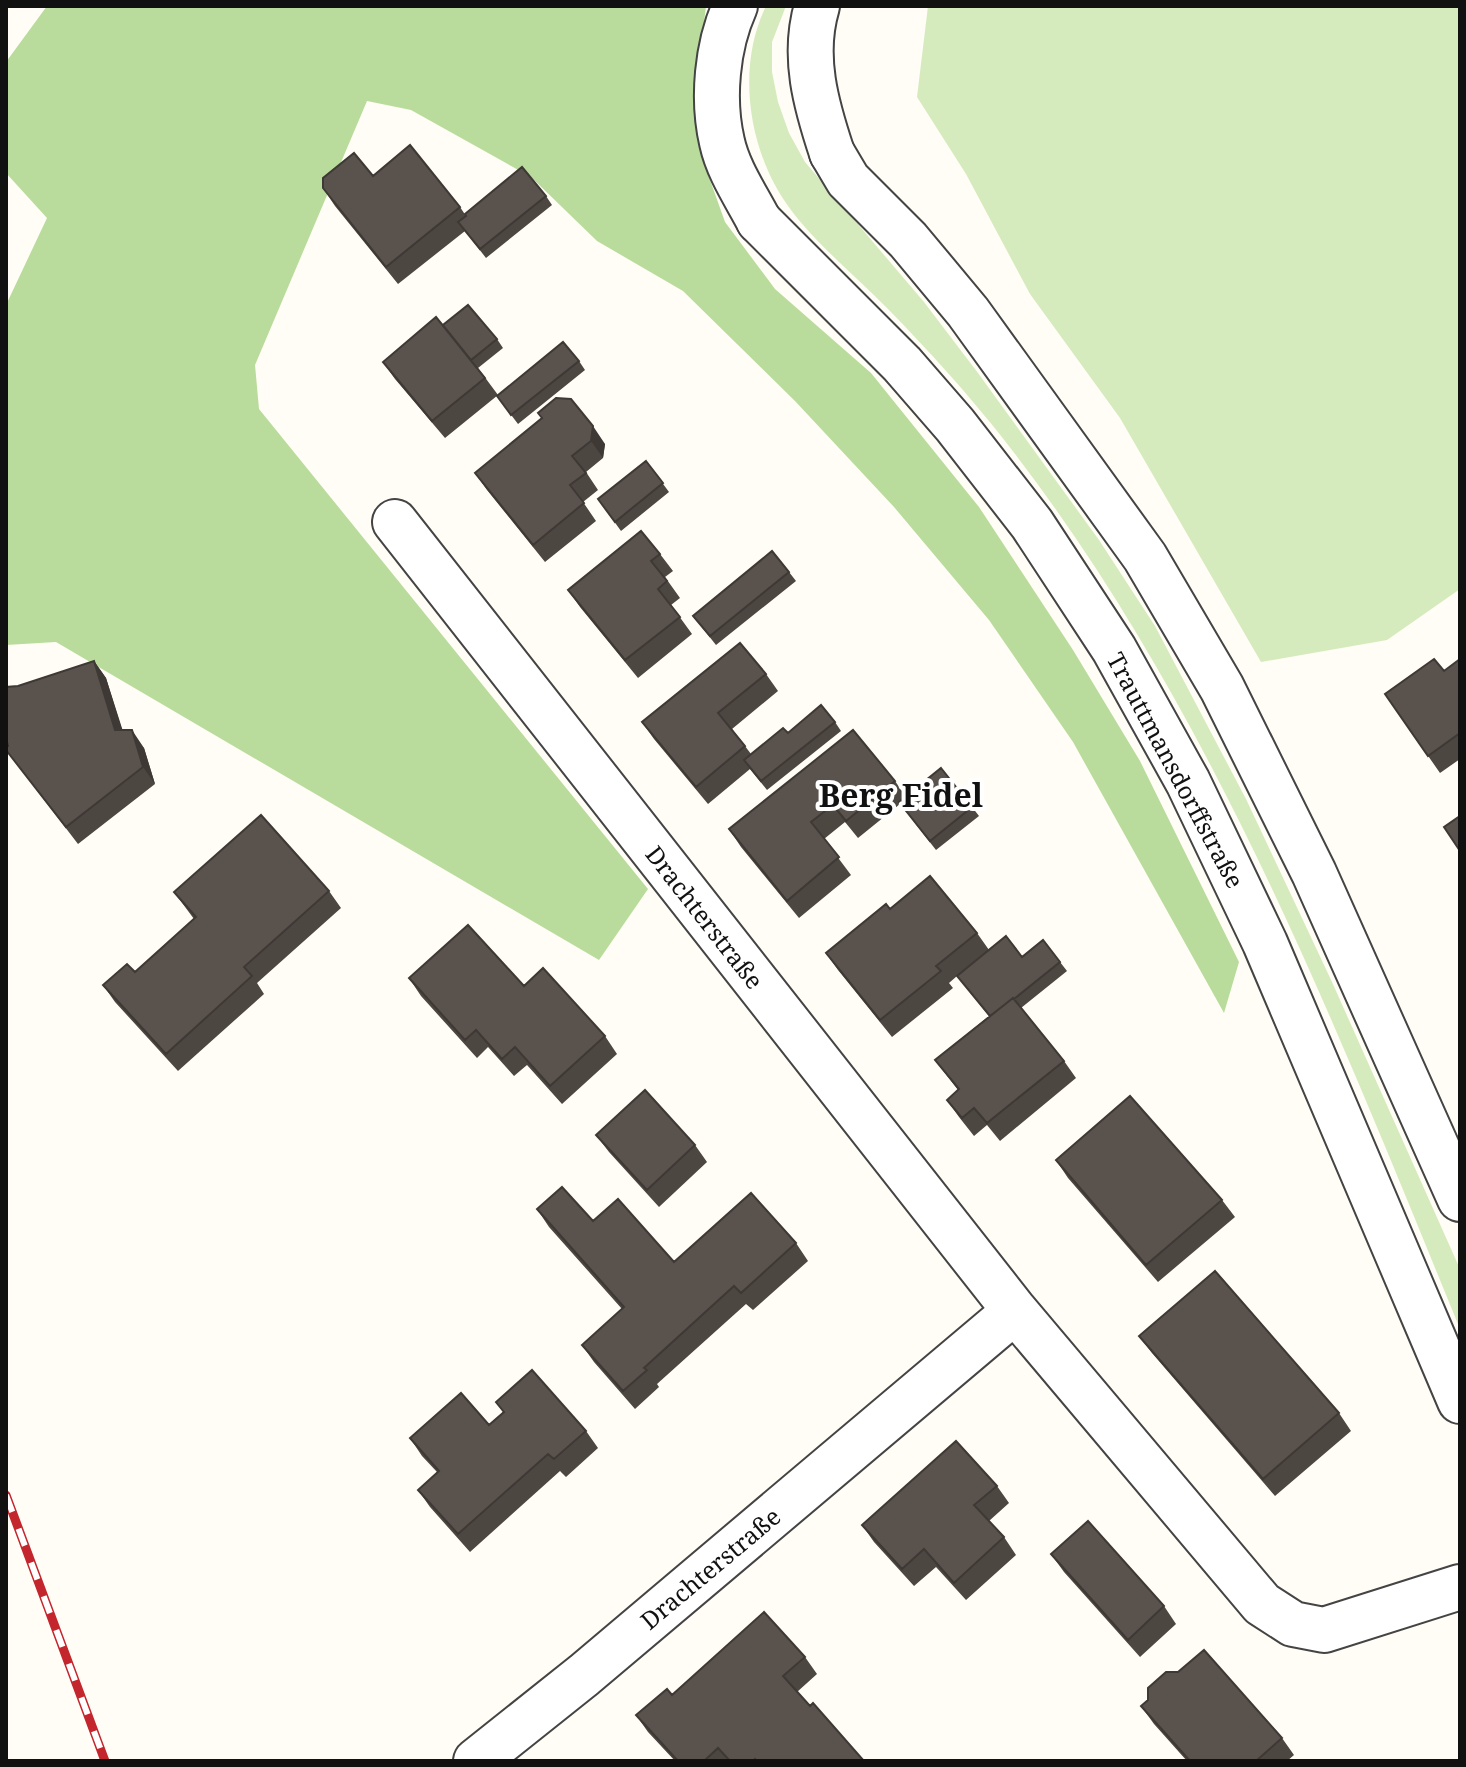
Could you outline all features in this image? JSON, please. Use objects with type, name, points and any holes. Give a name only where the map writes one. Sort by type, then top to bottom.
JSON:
[{"type":"street","name":"Trauttmansdorffstraße","points":[[735,6],[720,58],[718,100],[722,142],[736,179],[759,221],[902,364],[955,425],[1032,524],[1114,649],[1188,782],[1265,943],[1460,1401]]},
{"type":"street","points":[[817,6],[810,29],[811,78],[832,153],[848,180],[908,240],[968,312],[1145,557],[1222,688],[1300,844],[1460,1199]]},
{"type":"street","name":"Drachterstraße","points":[[395,522],[1015,1311],[1262,1604],[1293,1624],[1324,1630],[1460,1587]]},
{"type":"street","name":"Drachterstraße","points":[[476,1761],[595,1665],[1015,1311]]},
{"type":"green space","points":[[47,6],[706,6],[695,97],[705,166],[725,222],[775,289],[871,373],[979,507],[1073,650],[1140,761],[1239,962],[1224,1013],[1073,742],[989,620],[894,507],[795,401],[683,291],[597,241],[531,177],[411,110],[367,101],[255,365],[259,409],[648,889],[599,960],[56,642],[6,645],[6,305],[47,218],[6,173],[6,62]]},
{"type":"green space","points":[[766,6],[786,6],[772,42],[772,72],[789,133],[805,162],[924,302],[1099,540],[1155,626],[1246,799],[1332,982],[1460,1269],[1460,1329],[1315,983],[1206,757],[1145,647],[1078,542],[1005,441],[903,325],[813,236],[777,188],[756,138],[749,84],[756,31]]},
{"type":"green space","points":[[928,6],[1460,6],[1460,589],[1387,640],[1261,662],[1120,418],[1030,294],[966,174],[917,97]]},
{"type":"building","points":[[410,145],[460,207],[386,267],[323,188],[323,178],[354,153],[373,176]]},
{"type":"building","points":[[522,167],[546,196],[480,249],[458,222]]},
{"type":"building","points":[[468,305],[497,339],[471,360],[443,325]]},
{"type":"building","points":[[436,317],[485,378],[432,421],[383,362]]},
{"type":"building","points":[[563,342],[579,361],[511,415],[497,396]]},
{"type":"building","points":[[556,398],[571,399],[593,426],[591,441],[572,456],[586,473],[570,485],[584,503],[533,545],[475,473],[542,418],[538,413]]},
{"type":"building","points":[[646,461],[663,483],[615,522],[598,499]]},
{"type":"building","points":[[641,531],[660,554],[651,561],[667,581],[658,589],[680,617],[625,660],[568,590]]},
{"type":"building","points":[[772,551],[789,572],[710,636],[693,616]]},
{"type":"building","points":[[740,643],[766,674],[718,713],[745,746],[696,787],[642,722]]},
{"type":"building","points":[[1434,659],[1444,671],[1460,659],[1460,733],[1428,756],[1385,694]]},
{"type":"building","points":[[94,661],[115,730],[132,730],[143,767],[66,827],[6,750],[6,687],[18,686]]},
{"type":"building","points":[[821,705],[835,722],[761,781],[744,760],[783,728],[788,733]]},
{"type":"building","points":[[853,730],[895,781],[846,821],[833,805],[811,822],[839,857],[787,901],[729,829]]},
{"type":"building","points":[[941,768],[972,807],[930,841],[899,802]]},
{"type":"building","points":[[261,815],[329,891],[244,967],[252,976],[166,1054],[103,985],[127,964],[135,972],[196,917],[174,892]]},
{"type":"building","points":[[1460,816],[1460,851],[1444,827]]},
{"type":"building","points":[[930,876],[977,933],[936,966],[941,971],[880,1020],[826,953],[886,904],[890,909]]},
{"type":"building","points":[[468,925],[524,986],[543,968],[605,1036],[550,1086],[515,1047],[502,1059],[476,1030],[465,1040],[409,978]]},
{"type":"building","points":[[1006,936],[1022,957],[1043,940],[1060,962],[990,1016],[957,976]]},
{"type":"building","points":[[1013,998],[1064,1061],[987,1123],[974,1108],[962,1118],[947,1100],[959,1089],[935,1060]]},
{"type":"building","points":[[645,1090],[695,1145],[647,1190],[596,1135]]},
{"type":"building","points":[[1130,1096],[1222,1200],[1146,1265],[1056,1160]]},
{"type":"building","points":[[562,1187],[593,1221],[618,1199],[674,1262],[751,1193],[796,1243],[741,1293],[734,1286],[623,1391],[582,1345],[624,1307],[537,1209]]},
{"type":"building","points":[[1215,1271],[1339,1413],[1263,1479],[1139,1336]]},
{"type":"building","points":[[532,1370],[586,1431],[554,1459],[548,1454],[458,1534],[418,1490],[439,1471],[410,1438],[461,1393],[489,1425],[504,1412],[496,1402]]},
{"type":"building","points":[[956,1441],[997,1486],[974,1505],[1004,1537],[954,1583],[924,1549],[902,1569],[862,1525]]},
{"type":"building","points":[[1088,1521],[1164,1606],[1128,1640],[1051,1554]]},
{"type":"building","points":[[764,1612],[805,1657],[783,1676],[810,1706],[813,1703],[864,1761],[730,1761],[718,1748],[704,1761],[678,1761],[636,1715],[667,1689],[672,1695]]},
{"type":"building","points":[[1204,1650],[1282,1738],[1256,1761],[1190,1761],[1141,1706],[1148,1700],[1148,1688],[1166,1672],[1178,1672]]},
{"type":"railway","points":[[6,1495],[105,1761]]},
{"type":"district","name":"Berg Fidel","points":[[901,794]]}]
